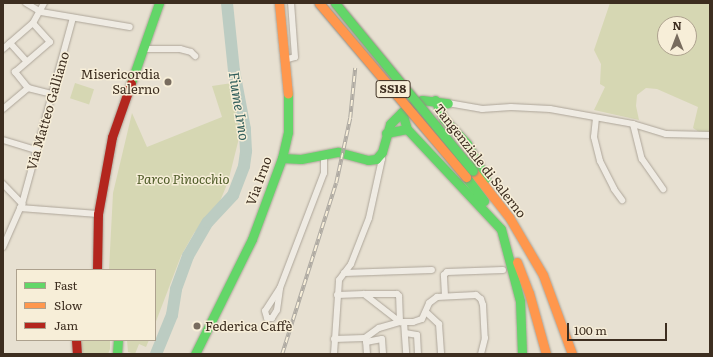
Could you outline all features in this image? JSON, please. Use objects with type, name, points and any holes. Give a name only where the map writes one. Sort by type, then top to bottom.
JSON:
[{"type":"main road","points":[[97,269],[98,214],[115,124],[144,49],[159,3]]},
{"type":"main road","name":"Via Irno","points":[[195,354],[252,239],[282,158],[289,120],[279,3]]},
{"type":"main road","name":"Tangenziale di Salerno","points":[[319,3],[483,199],[501,230],[529,293],[546,354]]},
{"type":"main road","name":"Tangenziale di Salerno","points":[[335,3],[473,171],[521,236],[543,275],[572,354]]},
{"type":"main road","points":[[282,158],[301,160],[343,152],[368,160],[380,156],[390,124],[402,112],[422,100],[435,100],[448,103],[442,115]]},
{"type":"main road","points":[[435,100],[442,115],[474,155],[485,176],[512,214],[521,236]]},
{"type":"main road","points":[[402,112],[407,129],[420,141],[450,177],[501,230],[519,295],[522,354]]},
{"type":"main road","points":[[386,133],[392,130],[407,129]]},
{"type":"main road","points":[[76,341],[77,354]]},
{"type":"main road","points":[[117,354],[118,341]]},
{"type":"street","points":[[26,3],[41,12],[130,27]]},
{"type":"street","points":[[3,49],[33,23],[41,12],[44,3]]},
{"type":"street","points":[[284,60],[295,57],[291,3]]},
{"type":"street","name":"Via Matteo Galliano","points":[[3,247],[21,206],[73,18]]},
{"type":"street","points":[[33,23],[50,42],[15,72],[28,88],[52,94]]},
{"type":"street","points":[[10,43],[26,62]]},
{"type":"street","points":[[144,49],[180,49],[191,52],[194,56]]},
{"type":"street","points":[[3,109],[28,88]]},
{"type":"street","points":[[448,103],[482,109],[540,108],[633,124],[666,134],[710,135]]},
{"type":"street","points":[[596,118],[594,137],[600,161],[614,189],[622,200]]},
{"type":"street","points":[[633,124],[642,159],[663,189]]},
{"type":"street","points":[[3,140],[36,150]]},
{"type":"street","points":[[280,288],[324,174],[324,156]]},
{"type":"street","points":[[334,354],[337,295],[340,275],[344,273],[357,252],[369,218],[382,160],[380,156]]},
{"type":"street","points":[[3,184],[21,206],[98,214]]},
{"type":"street","points":[[344,273],[432,270]]},
{"type":"street","points":[[445,296],[444,275],[447,272],[503,270]]},
{"type":"street","points":[[364,294],[402,322]]},
{"type":"street","points":[[337,295],[397,294],[399,296],[402,322],[405,333],[406,354]]},
{"type":"street","points":[[366,340],[379,328],[402,322],[418,322],[433,300],[445,296],[476,296],[481,299],[485,338],[481,354]]},
{"type":"street","points":[[426,312],[439,324],[441,354]]},
{"type":"street","points":[[405,333],[417,335],[418,354]]},
{"type":"street","points":[[334,339],[382,339],[382,354]]},
{"type":"street","points":[[366,340],[368,354]]},
{"type":"green space","points":[[610,3],[710,3],[710,132],[699,132],[693,128],[698,107],[657,89],[646,88],[637,95],[636,106],[639,120],[594,110],[605,87],[600,84],[601,64],[594,50]]},
{"type":"green space","points":[[75,83],[94,89],[89,104],[70,98]]},
{"type":"green space","name":"Parco Pinocchio","points":[[232,83],[236,99],[239,138],[228,182],[218,206],[194,233],[181,256],[156,321],[156,269],[109,269],[113,193],[132,113],[147,147],[222,117],[212,86]]},
{"type":"green space","points":[[81,341],[110,341],[110,349],[108,354],[83,354]]},
{"type":"green space","points":[[127,341],[149,341],[146,347],[139,344],[135,354],[128,352]]},
{"type":"waterway","name":"Fiume Irno","points":[[156,354],[172,315],[176,289],[188,256],[208,222],[233,195],[244,166],[246,151],[245,129],[234,71],[227,3]]},
{"type":"railway","points":[[282,354],[336,183],[350,118],[355,68]]},
{"type":"traffic: fast","points":[[131,83],[159,3]]},
{"type":"traffic: fast","points":[[335,3],[473,171]]},
{"type":"traffic: fast","points":[[195,354],[252,239],[282,158],[288,132],[288,94]]},
{"type":"traffic: fast","points":[[282,158],[301,159],[338,152],[368,160],[376,159],[382,152],[390,124],[402,112],[422,100],[448,103]]},
{"type":"traffic: fast","points":[[435,100],[444,119],[467,144],[486,178]]},
{"type":"traffic: fast","points":[[402,112],[407,129],[501,229],[520,301],[522,354]]},
{"type":"traffic: fast","points":[[386,133],[407,129]]},
{"type":"traffic: fast","points":[[466,177],[484,201]]},
{"type":"traffic: fast","points":[[117,354],[118,341]]},
{"type":"traffic: slow","points":[[279,3],[288,94]]},
{"type":"traffic: slow","points":[[319,3],[466,177]]},
{"type":"traffic: slow","points":[[473,171],[509,217],[543,275],[572,354]]},
{"type":"traffic: slow","points":[[517,262],[529,293],[546,354]]},
{"type":"traffic: jam","points":[[97,269],[98,214],[112,137],[131,83]]},
{"type":"traffic: jam","points":[[76,341],[77,354]]},
{"type":"place","name":"Misericordia Salerno","points":[[168,82]]},
{"type":"place","name":"Federica Caffè","points":[[197,326]]}]
